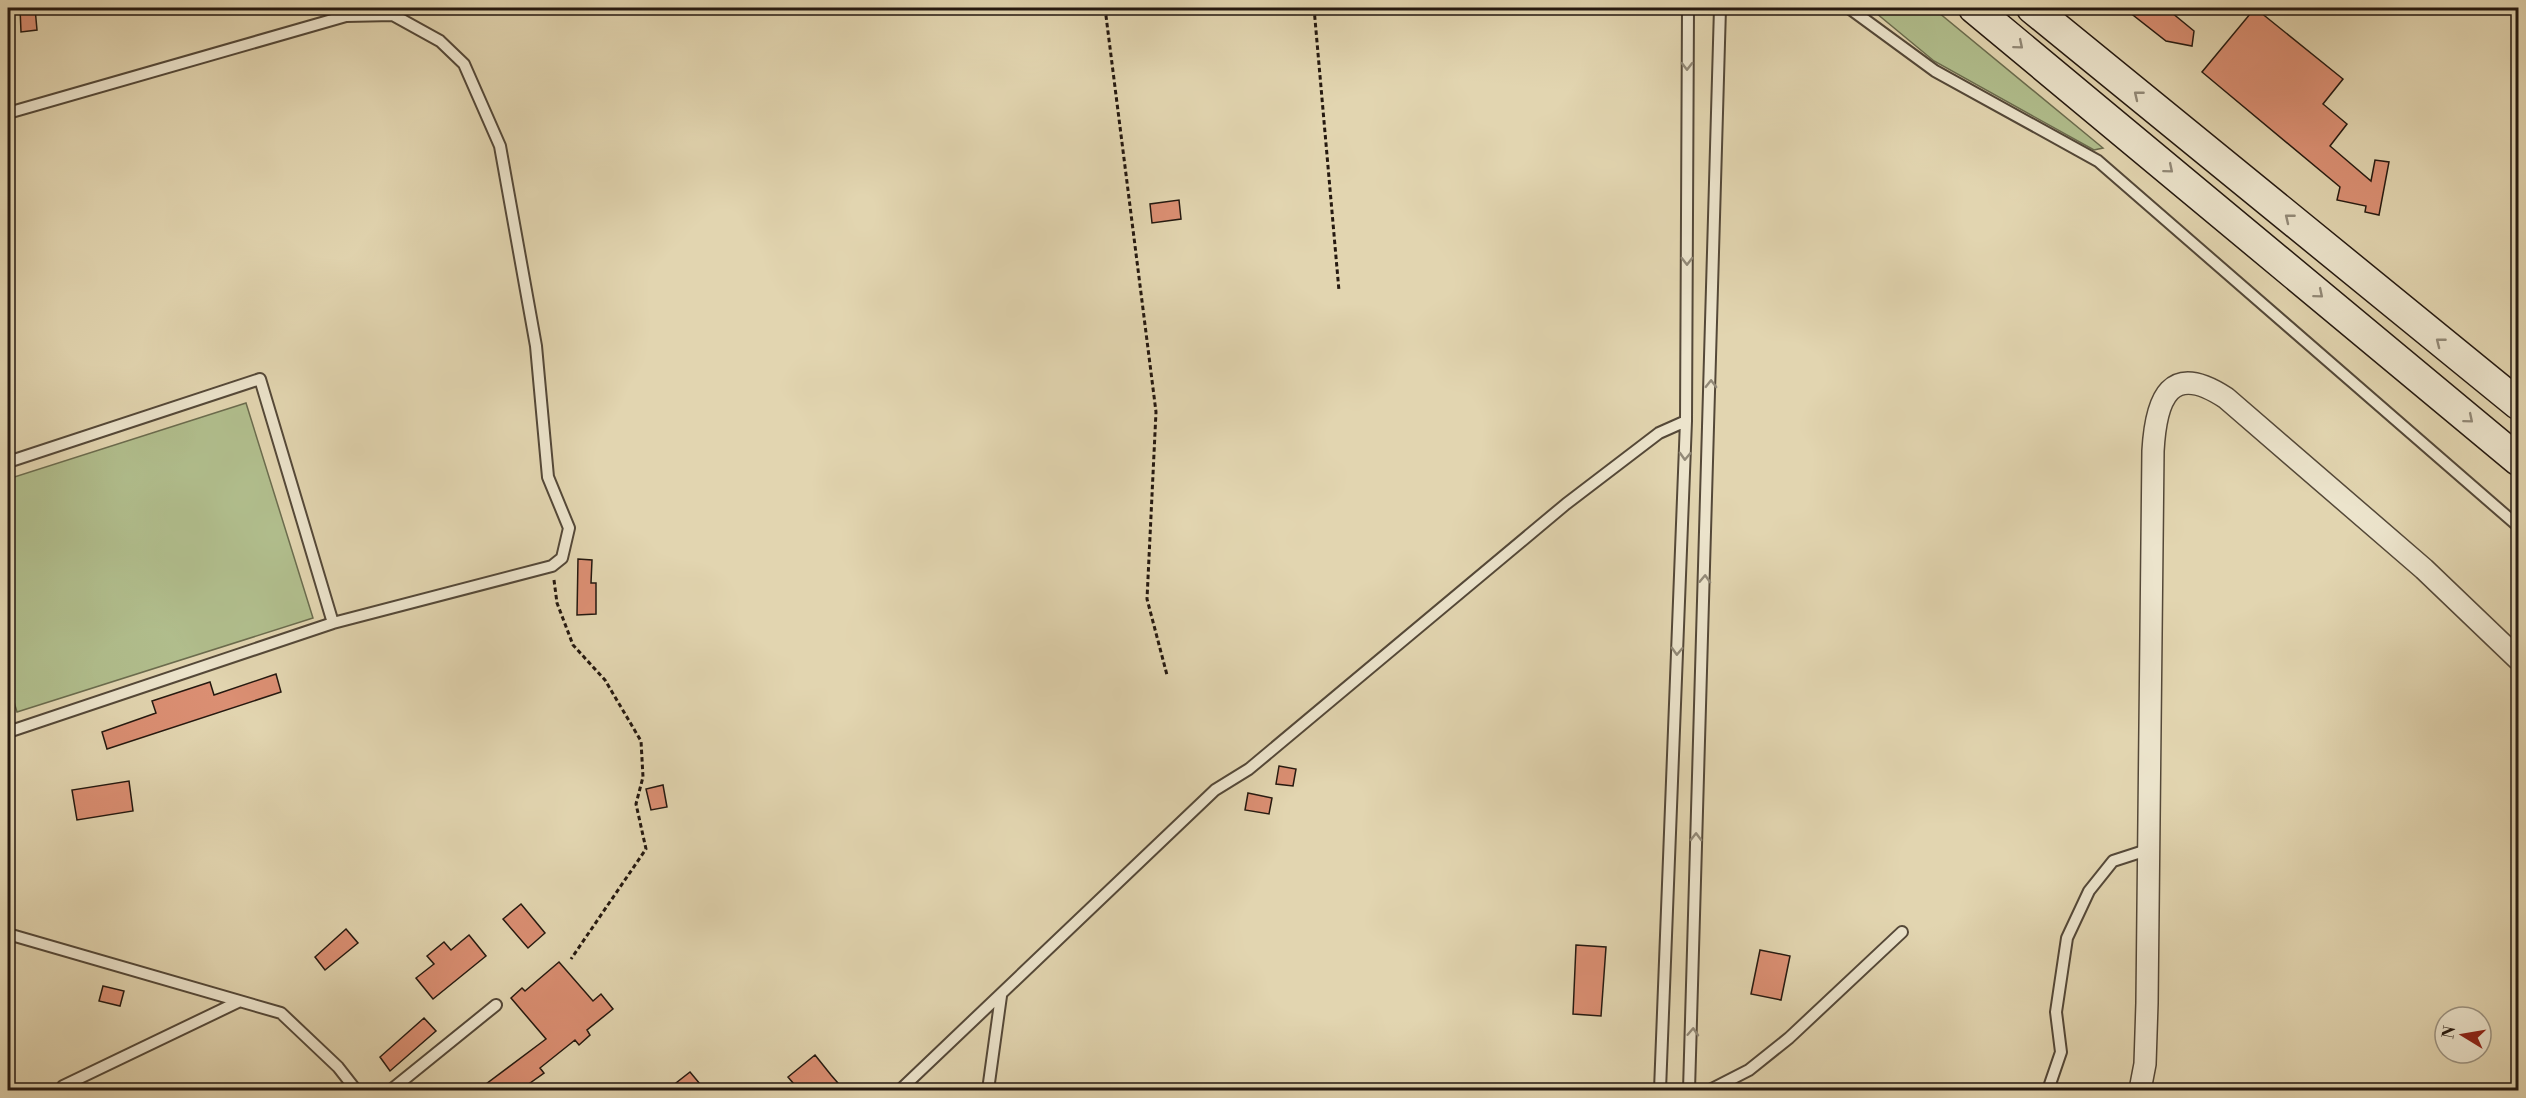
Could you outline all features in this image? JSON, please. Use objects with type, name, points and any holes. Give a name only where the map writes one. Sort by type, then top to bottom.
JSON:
[{"type":"main road","points":[[1974,8],[2518,460]]},
{"type":"main road","points":[[2032,8],[2518,404]]},
{"type":"street","points":[[2140,1090],[2145,1064],[2154,434],[2164,402],[2174,387],[2186,381],[2195,382],[2206,385],[2226,398],[2424,569],[2518,659]]},
{"type":"lane","points":[[1660,1090],[1686,420],[1688,8]]},
{"type":"lane","points":[[1689,1090],[1720,8]]},
{"type":"lane","points":[[1849,8],[1935,71],[2098,161],[2518,526]]},
{"type":"lane","points":[[8,113],[346,16],[393,15],[440,41],[464,64],[500,146],[536,346],[548,477],[569,528],[562,558],[552,566],[333,623],[8,732]]},
{"type":"lane","points":[[8,462],[260,379],[333,623]]},
{"type":"lane","points":[[900,1090],[1215,790],[1249,769],[1566,504],[1659,433],[1686,420]]},
{"type":"lane","points":[[2048,1090],[2061,1052],[2056,1012],[2067,938],[2089,891],[2113,861],[2147,850]]},
{"type":"lane","points":[[1710,1090],[1749,1070],[1789,1038],[1902,932]]},
{"type":"lane","points":[[8,934],[281,1013],[338,1067],[356,1090]]},
{"type":"lane","points":[[988,1090],[1000,996]]},
{"type":"lane","points":[[61,1090],[63,1086],[238,1002]]},
{"type":"lane","points":[[391,1090],[495,1005]]},
{"type":"path","points":[[1105,8],[1156,412],[1147,599],[1167,675]]},
{"type":"path","points":[[1314,8],[1339,291]]},
{"type":"path","points":[[552,566],[565,628],[573,645],[605,680],[641,741],[643,777],[636,804],[646,849],[571,959]]},
{"type":"green space","points":[[1870,8],[1933,8],[2103,148],[2094,150],[1934,61]]},
{"type":"green space","points":[[246,403],[313,618],[17,712],[8,682],[8,479]]},
{"type":"building","points":[[20,8],[35,8],[37,30],[21,32]]},
{"type":"building","points":[[2124,8],[2166,8],[2194,31],[2192,46],[2166,41]]},
{"type":"building","points":[[2255,8],[2343,79],[2323,104],[2347,124],[2330,146],[2371,181],[2375,160],[2389,162],[2379,215],[2365,212],[2366,206],[2337,200],[2340,187],[2202,72]]},
{"type":"building","points":[[1179,200],[1181,219],[1152,223],[1150,204]]},
{"type":"building","points":[[578,559],[592,560],[591,583],[596,583],[596,614],[577,615]]},
{"type":"building","points":[[276,674],[281,692],[107,749],[102,732],[156,713],[152,701],[210,682],[214,695]]},
{"type":"building","points":[[1279,766],[1296,769],[1293,786],[1276,784]]},
{"type":"building","points":[[129,781],[133,811],[77,820],[72,790]]},
{"type":"building","points":[[663,785],[667,807],[651,810],[646,789]]},
{"type":"building","points":[[1248,793],[1272,798],[1269,814],[1245,810]]},
{"type":"building","points":[[521,904],[545,933],[528,948],[503,919]]},
{"type":"building","points":[[346,929],[358,943],[325,970],[315,957]]},
{"type":"building","points":[[469,935],[486,956],[433,999],[416,978],[434,964],[427,956],[444,942],[451,950]]},
{"type":"building","points":[[1576,945],[1606,947],[1601,1016],[1573,1014]]},
{"type":"building","points":[[1760,950],[1790,956],[1781,1000],[1751,994]]},
{"type":"building","points":[[559,962],[593,1001],[601,994],[613,1009],[587,1030],[590,1035],[579,1045],[575,1040],[540,1068],[544,1073],[523,1088],[521,1085],[513,1090],[478,1090],[546,1039],[511,998],[522,988],[525,991]]},
{"type":"building","points":[[103,986],[124,991],[120,1006],[99,1001]]},
{"type":"building","points":[[424,1018],[436,1031],[390,1071],[380,1057]]},
{"type":"building","points":[[815,1055],[844,1090],[799,1090],[788,1077]]},
{"type":"building","points":[[690,1072],[705,1090],[667,1090]]}]
